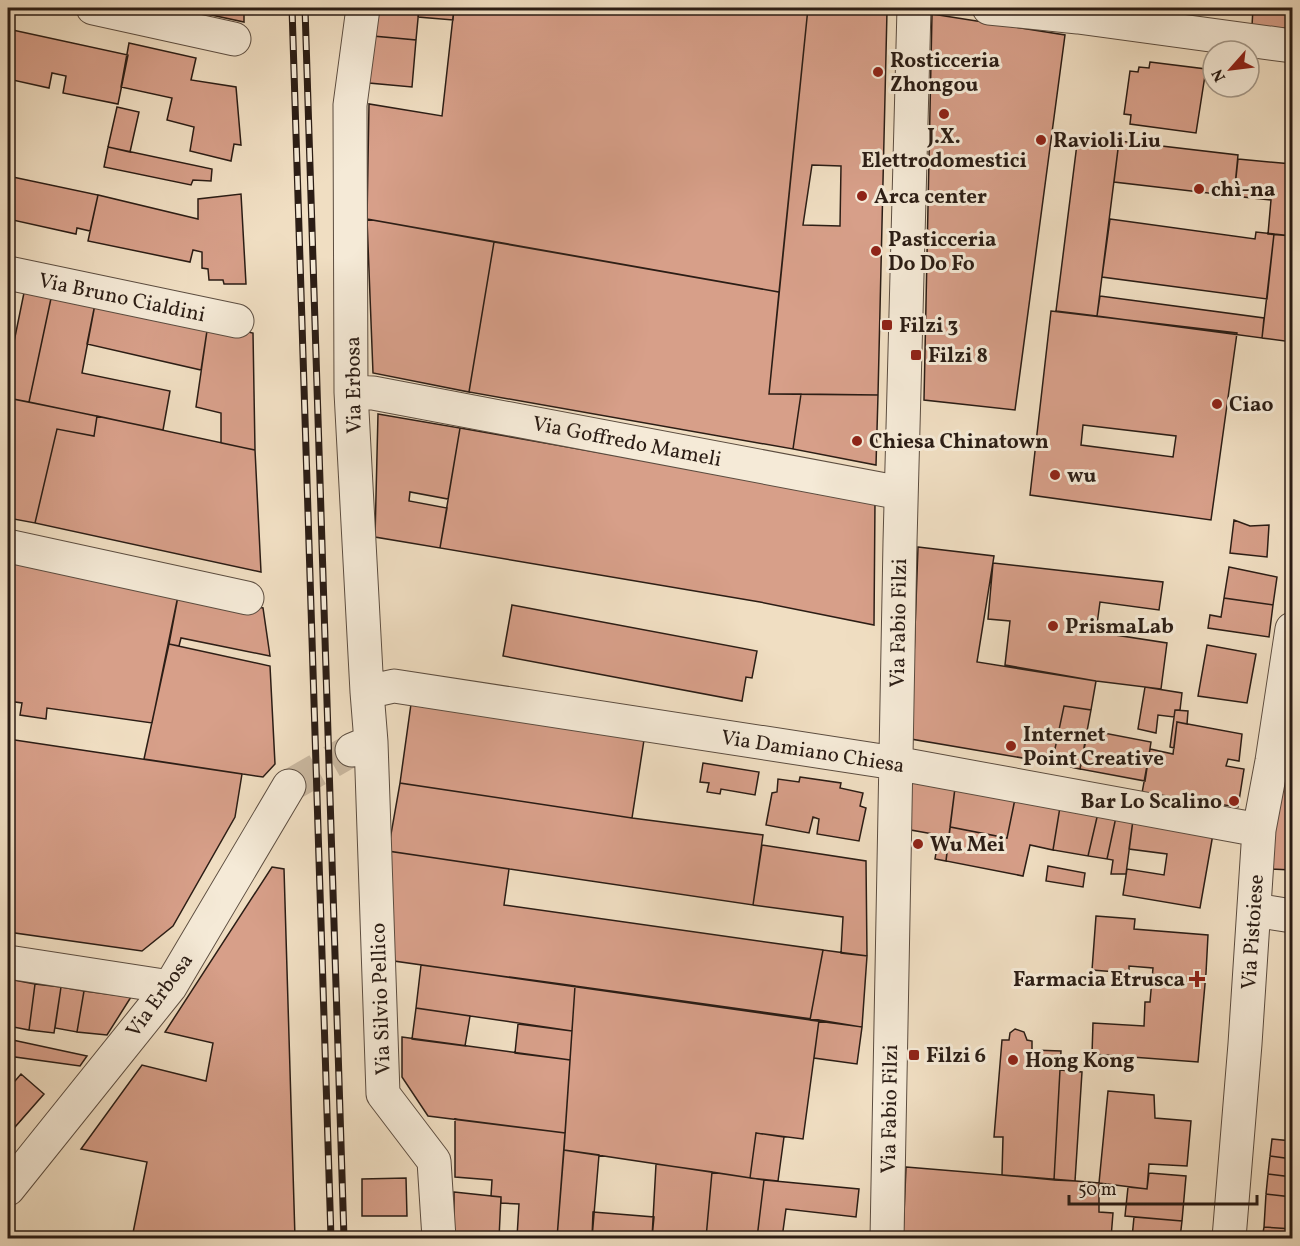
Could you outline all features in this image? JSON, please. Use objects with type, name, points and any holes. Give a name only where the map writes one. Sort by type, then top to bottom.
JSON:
[{"type":"street","points":[[93,8],[234,39]]},
{"type":"street","name":"Via Erbosa","points":[[362,746],[367,692],[351,392],[350,105],[363,8]]},
{"type":"street","name":"Via Fabio Filzi","points":[[886,1239],[901,493],[914,8]]},
{"type":"street","points":[[989,8],[1078,17],[1293,46]]},
{"type":"street","name":"Via Bruno Cialdini","points":[[8,273],[237,321]]},
{"type":"street","name":"Via Goffredo Mameli","points":[[351,392],[373,393],[901,493]]},
{"type":"street","points":[[8,546],[247,598]]},
{"type":"street","name":"Via Pistoiese","points":[[1230,1239],[1259,830],[1293,629]]},
{"type":"street","name":"Via Damiano Chiesa","points":[[367,692],[394,686],[895,763],[1259,830]]},
{"type":"street","name":"Via Silvio Pellico","points":[[362,746],[383,1094],[434,1161],[439,1239]]},
{"type":"street","name":"Via Erbosa","points":[[8,1189],[170,987],[289,786]]},
{"type":"street","points":[[1254,910],[1293,916]]},
{"type":"street","points":[[8,962],[170,987]]},
{"type":"building","points":[[179,8],[244,8],[244,22]]},
{"type":"building","points":[[376,8],[419,8],[416,40],[373,36]]},
{"type":"building","points":[[419,8],[454,8],[453,20],[418,17]]},
{"type":"building","points":[[454,8],[808,8],[779,292],[367,219],[369,104],[442,116]]},
{"type":"building","name":"Arca center","points":[[808,8],[859,8],[887,11],[878,395],[769,394]],"holes":[[[812,165],[841,166],[840,226],[803,225]]]},
{"type":"building","points":[[1253,8],[1292,10],[1292,29],[1252,26]]},
{"type":"building","points":[[932,14],[1065,35],[1015,410],[924,400]]},
{"type":"building","points":[[8,29],[128,55],[118,104],[63,93],[66,76],[52,73],[49,88],[8,79]]},
{"type":"building","points":[[373,36],[416,40],[412,87],[369,83]]},
{"type":"building","points":[[129,43],[196,58],[191,80],[236,87],[241,145],[234,144],[231,161],[190,151],[194,127],[167,120],[172,98],[121,87]]},
{"type":"building","points":[[1150,62],[1201,68],[1201,99],[1196,133],[1130,124],[1131,115],[1124,114],[1130,71],[1138,72],[1139,67],[1149,68]]},
{"type":"building","points":[[117,107],[139,112],[130,152],[108,147]]},
{"type":"building","points":[[1078,136],[1119,141],[1097,316],[1056,311]]},
{"type":"building","points":[[1119,141],[1238,155],[1234,196],[1114,182]]},
{"type":"building","points":[[108,147],[212,169],[211,181],[193,180],[191,185],[104,167]]},
{"type":"building","points":[[1238,159],[1292,164],[1292,236],[1268,234],[1271,200],[1234,196]]},
{"type":"building","points":[[8,176],[98,195],[90,231],[77,228],[76,234],[8,219]]},
{"type":"building","points":[[241,194],[246,284],[224,284],[223,280],[209,280],[208,269],[202,268],[202,252],[193,250],[190,262],[88,241],[98,195],[198,219],[198,199]]},
{"type":"building","points":[[367,219],[494,242],[469,392],[373,373]]},
{"type":"building","points":[[1110,219],[1255,239],[1256,232],[1274,234],[1267,299],[1102,277]]},
{"type":"building","points":[[1274,234],[1292,236],[1292,342],[1262,338]]},
{"type":"building","points":[[494,242],[779,292],[769,394],[801,394],[793,449],[469,392]]},
{"type":"building","points":[[26,283],[53,289],[29,402],[8,398],[8,371]]},
{"type":"building","points":[[53,289],[96,299],[82,373],[170,391],[163,430],[29,402]]},
{"type":"building","points":[[1100,296],[1264,318],[1262,338],[1097,316]]},
{"type":"building","points":[[96,299],[208,324],[201,370],[87,344]]},
{"type":"building","points":[[1051,311],[1237,333],[1211,520],[1030,495]],"holes":[[[1083,425],[1176,436],[1173,457],[1081,445]]]},
{"type":"building","points":[[208,324],[253,333],[255,450],[221,443],[221,413],[196,407]]},
{"type":"building","points":[[801,394],[878,395],[876,465],[793,449]]},
{"type":"building","points":[[8,398],[97,416],[94,436],[57,429],[35,523],[8,518]]},
{"type":"building","points":[[378,414],[460,428],[448,499],[410,492],[409,501],[447,508],[440,548],[375,537]]},
{"type":"building","points":[[97,416],[255,450],[261,572],[35,523],[57,429],[94,436]]},
{"type":"building","points":[[460,428],[875,501],[874,625],[760,602],[440,548]]},
{"type":"building","points":[[1234,520],[1250,526],[1269,525],[1267,557],[1230,553]]},
{"type":"building","points":[[918,547],[994,556],[977,662],[1096,681],[1091,710],[1064,706],[1052,763],[911,739]]},
{"type":"building","points":[[8,555],[179,591],[152,723],[47,708],[46,719],[20,715],[22,703],[8,701]]},
{"type":"building","name":"PrismaLab","points":[[993,563],[1163,582],[1159,610],[1100,602],[1096,632],[1167,643],[1161,689],[1096,681],[1005,665],[1010,621],[988,619]]},
{"type":"building","points":[[1229,567],[1277,577],[1273,605],[1224,598]]},
{"type":"building","points":[[179,591],[263,608],[270,656],[181,638],[179,646],[169,644]]},
{"type":"building","points":[[1224,598],[1273,605],[1269,637],[1208,628],[1210,615],[1221,617]]},
{"type":"building","points":[[512,605],[757,651],[752,678],[746,677],[742,701],[503,656]]},
{"type":"building","points":[[169,644],[270,666],[275,764],[263,777],[144,759]]},
{"type":"building","points":[[1207,645],[1256,654],[1247,703],[1198,696]]},
{"type":"building","points":[[1145,687],[1182,693],[1180,710],[1175,710],[1174,717],[1158,715],[1156,733],[1138,729]]},
{"type":"building","points":[[411,704],[644,740],[632,818],[400,783]]},
{"type":"building","points":[[1064,706],[1091,710],[1080,769],[1052,763]]},
{"type":"building","points":[[1175,710],[1188,711],[1187,724],[1177,722],[1174,748],[1170,747]]},
{"type":"building","points":[[1177,722],[1242,734],[1239,761],[1228,759],[1226,766],[1244,769],[1238,807],[1142,793],[1150,749],[1173,754]]},
{"type":"building","points":[[1088,730],[1151,742],[1145,781],[1080,769]]},
{"type":"building","points":[[8,739],[242,774],[235,817],[173,926],[142,951],[8,932]]},
{"type":"building","points":[[703,763],[759,772],[755,795],[721,789],[720,794],[707,792],[709,783],[700,782]]},
{"type":"building","points":[[1284,772],[1292,773],[1292,870],[1271,869],[1271,839]]},
{"type":"building","points":[[800,777],[841,783],[840,788],[863,793],[860,806],[866,808],[859,841],[817,834],[819,819],[813,817],[809,833],[766,825],[772,793],[777,792],[778,779],[799,782]]},
{"type":"building","points":[[911,780],[955,788],[946,861],[935,859],[939,835],[911,830]]},
{"type":"building","points":[[400,783],[763,835],[753,905],[388,851]]},
{"type":"building","points":[[955,788],[1015,799],[1007,838],[950,827]]},
{"type":"building","points":[[1015,799],[1060,807],[1053,850],[1030,845],[1023,876],[946,861],[950,827],[1007,838]]},
{"type":"building","points":[[1060,807],[1098,813],[1088,856],[1053,850]]},
{"type":"building","points":[[1098,813],[1116,817],[1107,859],[1088,856]]},
{"type":"building","points":[[1116,817],[1133,820],[1126,874],[1111,874],[1113,860],[1107,859]]},
{"type":"building","points":[[1133,820],[1213,834],[1200,908],[1123,895],[1127,869],[1164,875],[1167,854],[1129,849]]},
{"type":"building","points":[[762,845],[866,861],[867,956],[841,953],[843,917],[753,905]]},
{"type":"building","points":[[388,851],[509,869],[504,905],[823,950],[810,1020],[387,960]]},
{"type":"building","points":[[1048,866],[1085,873],[1083,887],[1046,881]]},
{"type":"building","points":[[272,867],[284,869],[295,1238],[132,1238],[147,1162],[81,1149],[142,1065],[206,1081],[213,1043],[165,1032]]},
{"type":"building","points":[[1096,916],[1135,919],[1134,929],[1208,935],[1198,1062],[1092,1054],[1093,1023],[1144,1026],[1145,1002],[1150,1002],[1153,968],[1129,966],[1129,973],[1092,970]]},
{"type":"building","points":[[823,950],[867,956],[862,1027],[810,1020]]},
{"type":"building","points":[[421,965],[575,986],[572,1031],[416,1008]]},
{"type":"building","points":[[8,979],[14,980],[8,1018]]},
{"type":"building","points":[[14,980],[35,984],[29,1030],[8,1026]]},
{"type":"building","points":[[35,984],[61,987],[54,1033],[29,1030]]},
{"type":"building","points":[[575,986],[819,1020],[803,1139],[756,1133],[750,1178],[564,1150]]},
{"type":"building","points":[[61,987],[84,991],[77,1032],[55,1028]]},
{"type":"building","points":[[84,991],[131,997],[107,1035],[77,1032]]},
{"type":"building","points":[[416,1008],[470,1016],[465,1046],[412,1039]]},
{"type":"building","points":[[819,1020],[862,1027],[857,1064],[814,1058]]},
{"type":"building","points":[[518,1024],[572,1031],[570,1060],[515,1053]]},
{"type":"building","points":[[1015,1029],[1024,1032],[1027,1040],[1032,1041],[1032,1050],[1061,1051],[1054,1180],[1002,1175],[1003,1137],[994,1137],[1002,1040],[1009,1040],[1010,1033]]},
{"type":"building","points":[[402,1037],[570,1060],[565,1133],[428,1116],[402,1077]]},
{"type":"building","points":[[8,1039],[87,1056],[80,1066],[8,1056]]},
{"type":"building","points":[[1060,1070],[1082,1072],[1075,1181],[1054,1180]]},
{"type":"building","points":[[21,1074],[44,1094],[8,1135],[8,1089]]},
{"type":"building","points":[[1108,1091],[1154,1095],[1155,1118],[1191,1121],[1187,1166],[1149,1164],[1147,1189],[1099,1183]]},
{"type":"building","points":[[455,1119],[565,1133],[557,1238],[499,1238],[500,1236],[517,1237],[519,1204],[501,1203],[501,1197],[491,1196],[492,1180],[455,1177]]},
{"type":"building","points":[[756,1133],[784,1137],[778,1181],[750,1178]]},
{"type":"building","points":[[1272,1139],[1292,1141],[1292,1159],[1270,1156]]},
{"type":"building","points":[[564,1150],[599,1155],[592,1238],[557,1238]]},
{"type":"building","points":[[1270,1156],[1292,1159],[1292,1177],[1268,1174]]},
{"type":"building","points":[[656,1164],[712,1172],[706,1238],[652,1238]]},
{"type":"building","points":[[906,1167],[1099,1183],[1099,1212],[1113,1213],[1111,1238],[903,1238]]},
{"type":"building","points":[[712,1172],[764,1180],[757,1238],[706,1238]]},
{"type":"building","points":[[1149,1173],[1186,1176],[1182,1221],[1125,1216],[1128,1187],[1147,1189]]},
{"type":"building","points":[[1268,1174],[1292,1177],[1292,1197],[1266,1194]]},
{"type":"building","points":[[406,1178],[407,1216],[362,1216],[362,1179]]},
{"type":"building","points":[[764,1180],[859,1189],[856,1217],[786,1209],[782,1238],[757,1238]]},
{"type":"building","points":[[454,1192],[501,1197],[499,1238],[454,1238]]},
{"type":"building","points":[[1266,1194],[1292,1197],[1292,1229],[1264,1227]]},
{"type":"building","points":[[593,1212],[654,1217],[652,1238],[592,1238]]},
{"type":"building","points":[[1134,1217],[1182,1221],[1180,1238],[1132,1238]]},
{"type":"building","points":[[1264,1227],[1292,1229],[1292,1238],[1262,1238]]},
{"type":"building","points":[[801,1235],[844,1238],[801,1238]]},
{"type":"tunnel","points":[[289,786],[352,750]]},
{"type":"railway","points":[[292,8],[331,1238]]},
{"type":"railway","points":[[305,8],[344,1238]]},
{"type":"place","name":"Rosticceria Zhongou","points":[[878,72]]},
{"type":"place","name":"J.X. Elettrodomestici","points":[[944,114]]},
{"type":"place","name":"Ravioli Liu","points":[[1041,140]]},
{"type":"place","name":"chì-na","points":[[1199,189]]},
{"type":"place","name":"Arca center","points":[[862,196]]},
{"type":"place","name":"Pasticceria Do Do Fo","points":[[876,251]]},
{"type":"place","name":"Filzi 3","points":[[887,325]]},
{"type":"place","name":"Filzi 8","points":[[916,355]]},
{"type":"place","name":"Ciao","points":[[1217,404]]},
{"type":"place","name":"Chiesa Chinatown","points":[[857,441]]},
{"type":"place","name":"wu","points":[[1055,475]]},
{"type":"place","name":"PrismaLab","points":[[1053,626]]},
{"type":"place","name":"Internet Point Creative","points":[[1011,746]]},
{"type":"place","name":"Bar Lo Scalino","points":[[1234,801]]},
{"type":"place","name":"Wu Mei","points":[[918,844]]},
{"type":"place","name":"Farmacia Etrusca","points":[[1197,979]]},
{"type":"place","name":"Filzi 6","points":[[914,1055]]},
{"type":"place","name":"Hong Kong","points":[[1013,1060]]}]
